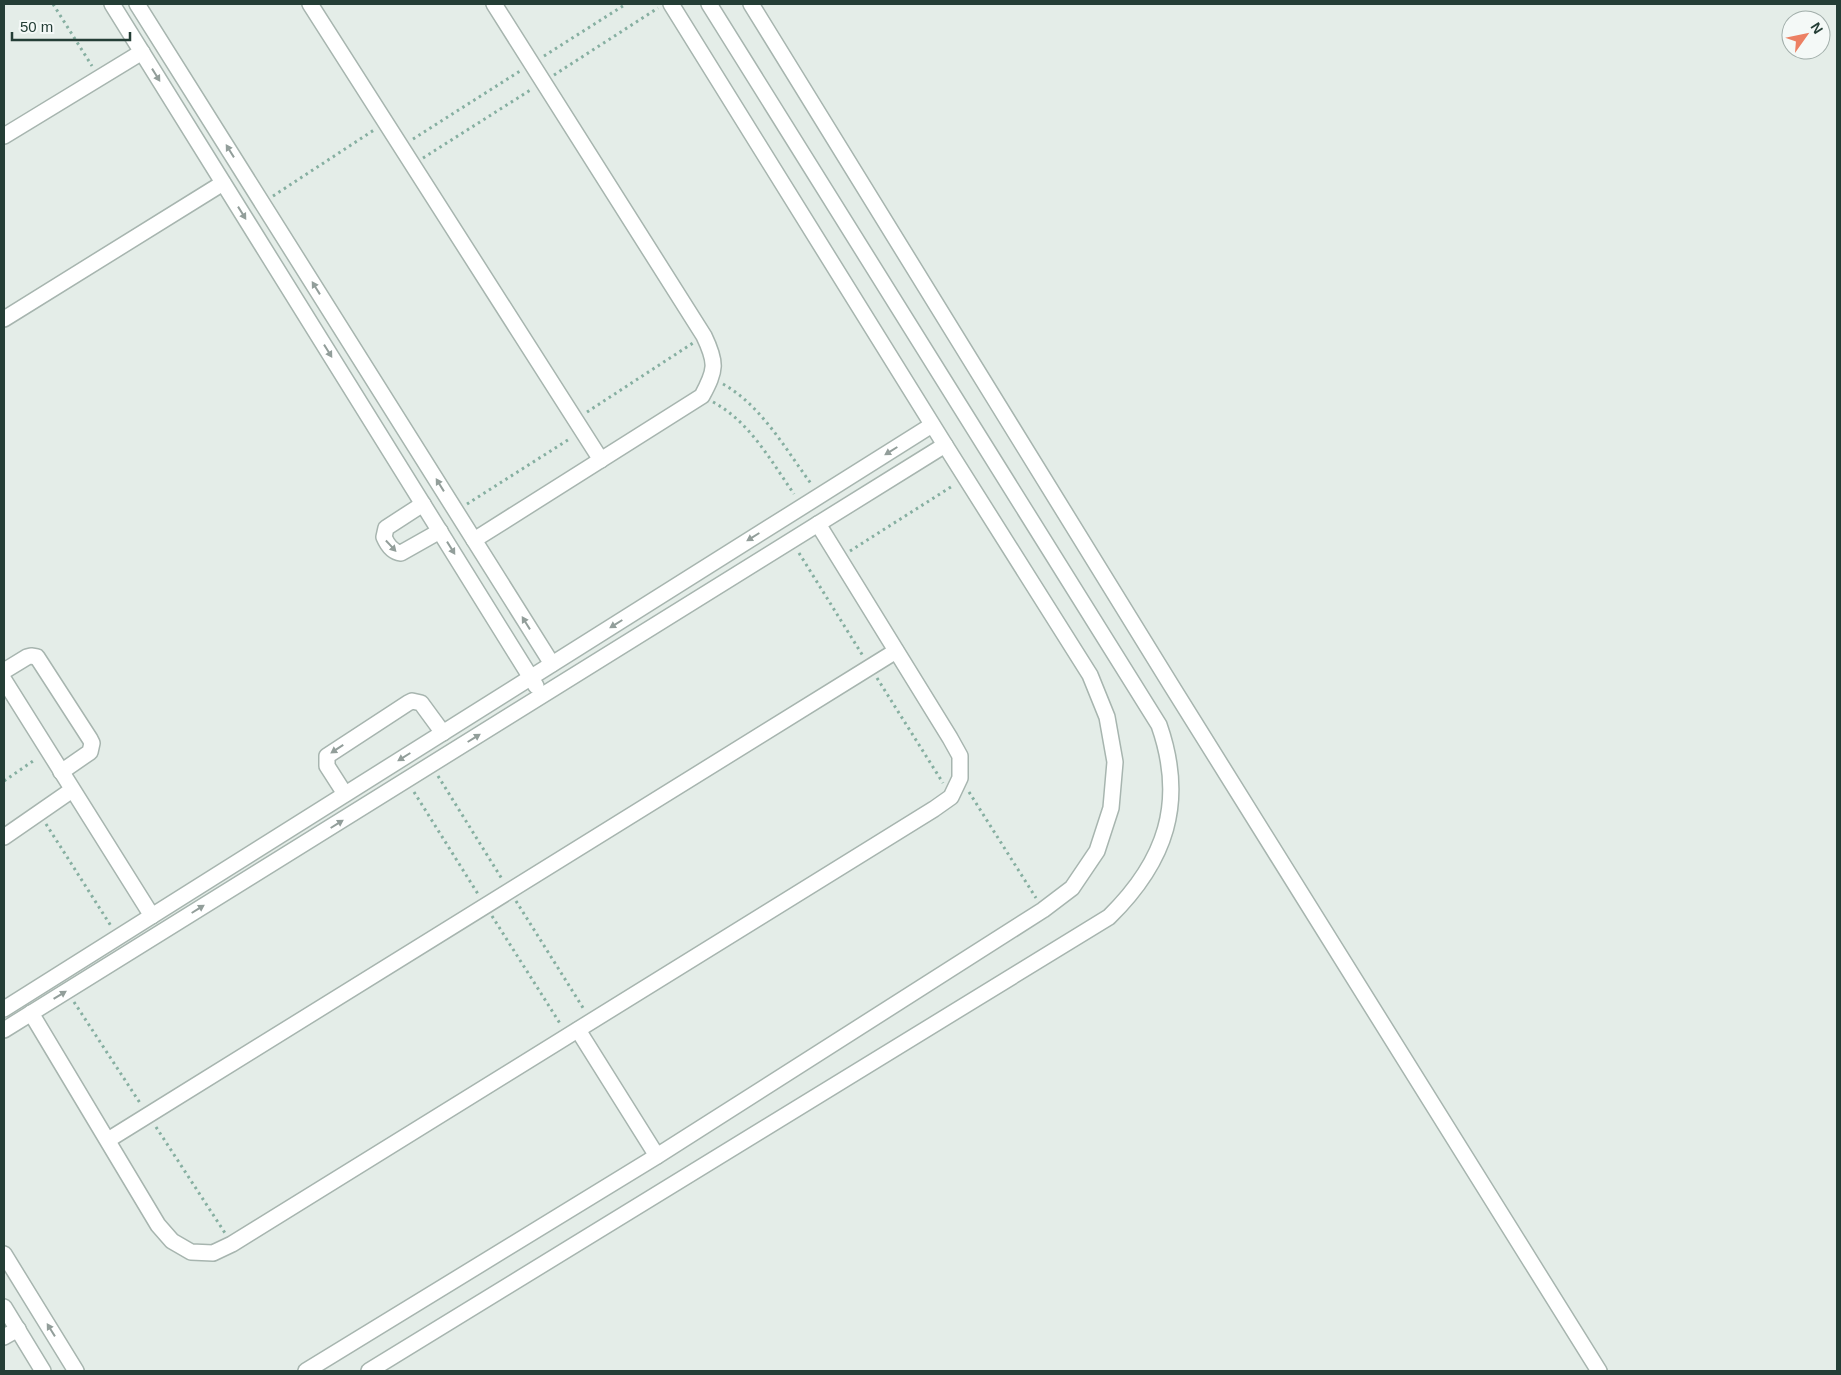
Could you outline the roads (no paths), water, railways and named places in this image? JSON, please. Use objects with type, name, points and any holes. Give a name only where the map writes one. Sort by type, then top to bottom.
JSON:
[{"type":"street","points":[[112,4],[542,695]]},
{"type":"street","points":[[137,4],[552,664]]},
{"type":"street","points":[[310,4],[601,460]]},
{"type":"street","points":[[474,540],[702,396],[712,378],[713,356],[704,336],[494,4]]},
{"type":"street","points":[[306,1371],[657,1156],[1043,910],[1072,888],[1097,851],[1111,808],[1115,762],[1107,717],[1090,675],[932,425],[671,4]]},
{"type":"street","points":[[369,1371],[1109,917],[1129,897],[1144,876],[1160,845],[1166,828],[1171,776],[1165,742],[1159,725],[709,4]]},
{"type":"street","points":[[751,4],[1171,685],[1599,1371]]},
{"type":"street","points":[[4,136],[142,52]]},
{"type":"street","points":[[4,319],[223,182]]},
{"type":"street","points":[[6,1006],[932,425]]},
{"type":"street","points":[[4,1030],[945,445]]},
{"type":"street","points":[[423,504],[386,528],[384,537],[386,541],[394,551],[401,553],[440,531]]},
{"type":"street","points":[[31,1012],[158,1225],[172,1241],[191,1252],[213,1253],[232,1244],[578,1030],[951,797],[960,778],[960,756],[818,524]]},
{"type":"street","points":[[108,1140],[896,650]]},
{"type":"street","points":[[4,671],[27,657],[38,657],[90,739],[92,743],[90,752],[60,772]]},
{"type":"street","points":[[4,680],[152,916]]},
{"type":"street","points":[[345,794],[327,766],[327,756],[408,703],[412,701],[421,703],[443,733]]},
{"type":"street","points":[[4,837],[72,790]]},
{"type":"street","points":[[578,1030],[657,1156]]},
{"type":"street","points":[[4,1254],[76,1371]]},
{"type":"street","points":[[4,1306],[44,1371]]},
{"type":"street","points":[[4,1337],[18,1329]]}]
